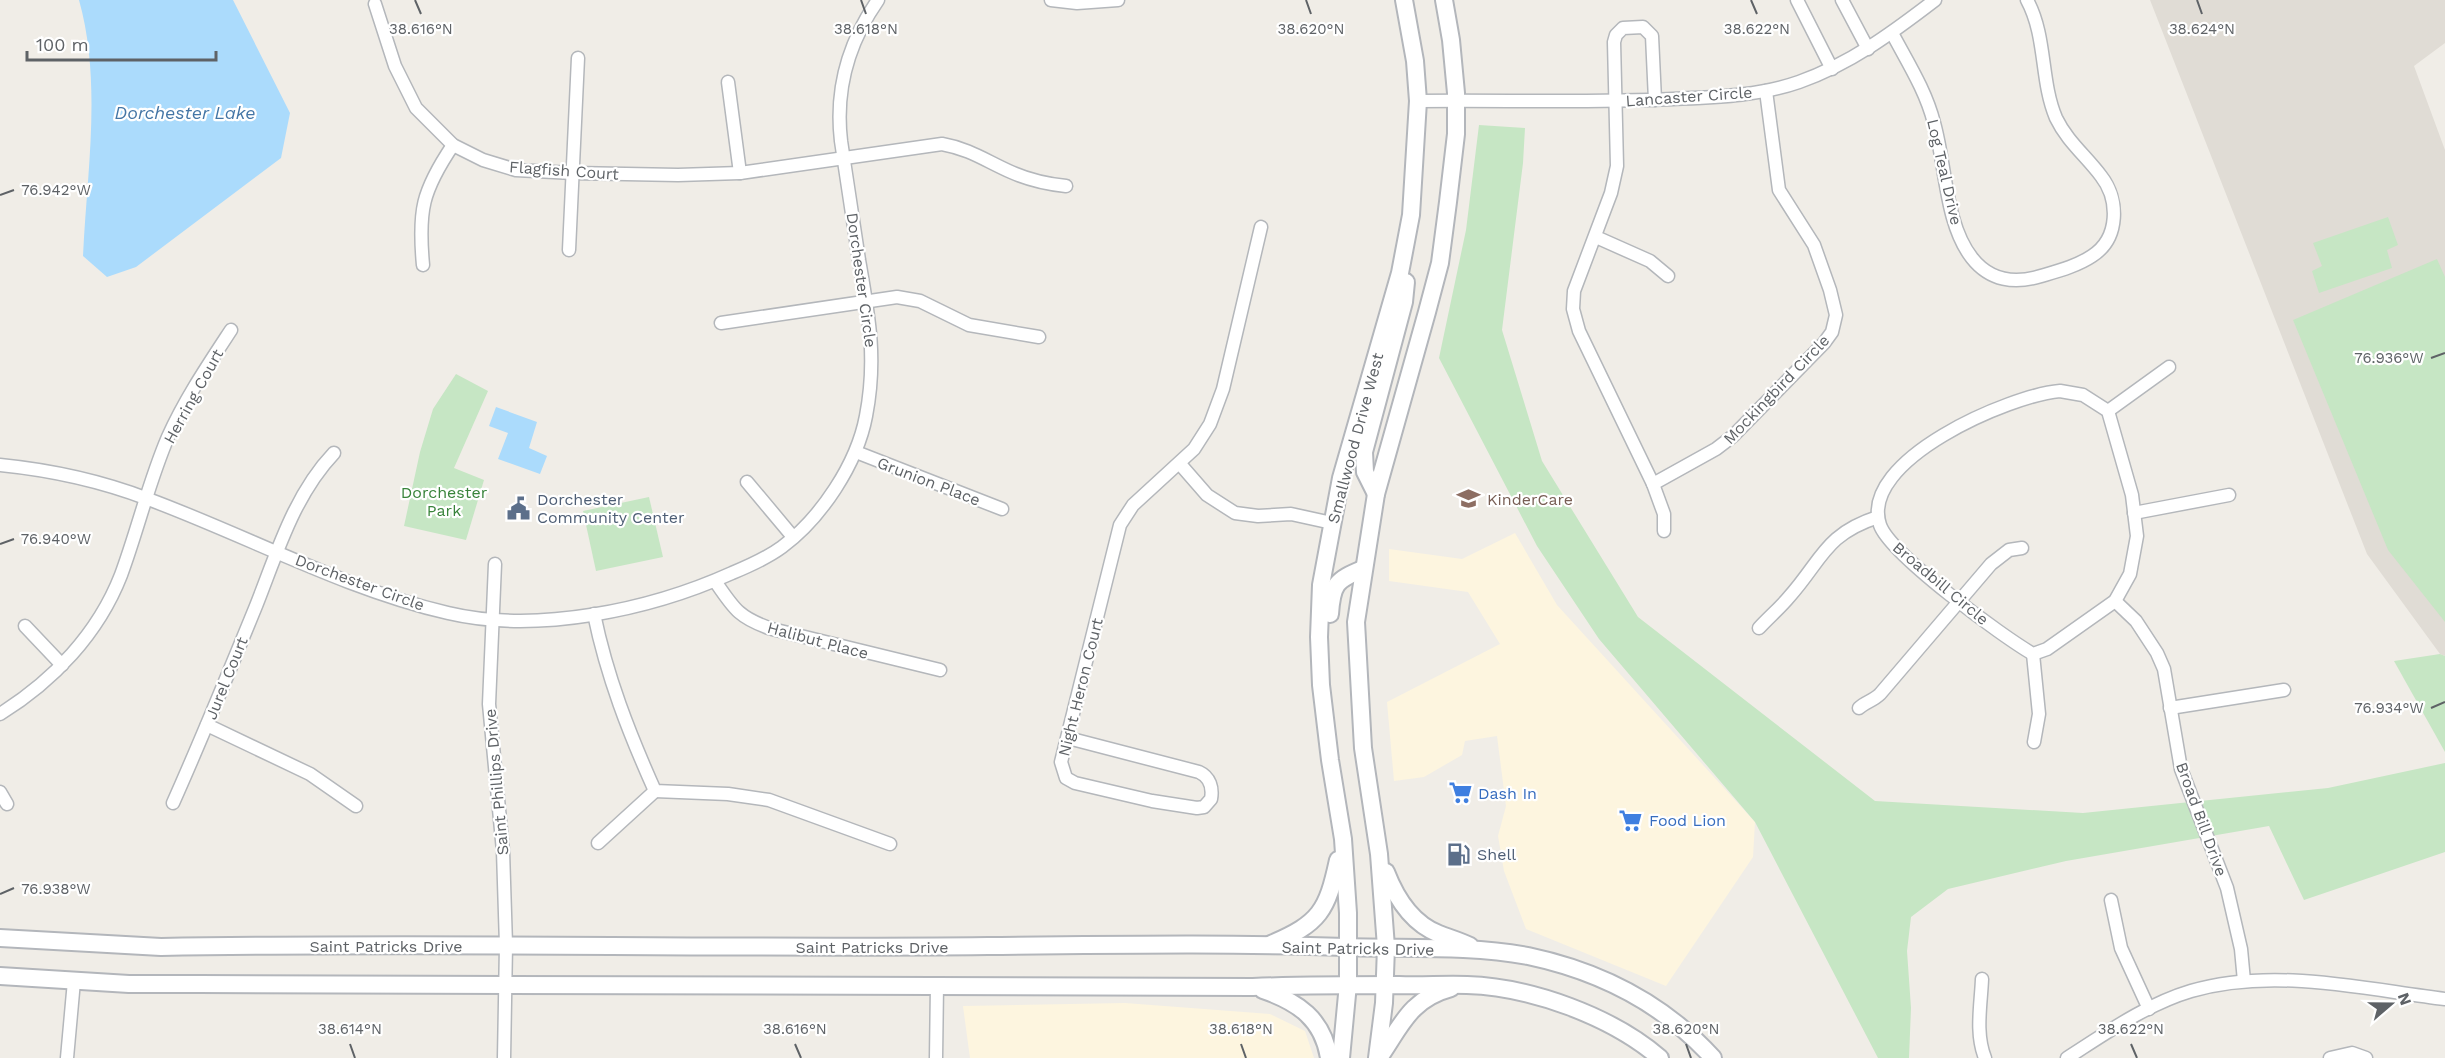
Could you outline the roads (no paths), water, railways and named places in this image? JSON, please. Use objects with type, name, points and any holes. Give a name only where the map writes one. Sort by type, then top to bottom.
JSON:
[{"type":"main road","name":"Smallwood Drive West","points":[[1341,1058],[1348,984],[1348,947],[1343,839],[1329,760],[1326,712],[1321,685],[1321,585],[1332,523],[1351,442],[1401,273],[1411,215],[1418,101],[1415,61],[1404,0]]},
{"type":"main road","points":[[1378,1058],[1386,947],[1379,854],[1363,748],[1356,657],[1356,621],[1376,494],[1440,262],[1456,134],[1451,40],[1444,0]]},
{"type":"main road","points":[[1376,494],[1365,472],[1364,452],[1404,302],[1411,215]]},
{"type":"main road","points":[[1326,712],[1333,588],[1342,578],[1363,570]]},
{"type":"main road","points":[[1264,947],[1301,931],[1316,918],[1331,895],[1343,839]]},
{"type":"main road","points":[[1379,854],[1394,893],[1414,918],[1439,934],[1479,950]]},
{"type":"main road","name":"Saint Patricks Drive","points":[[0,938],[160,947],[506,945],[1386,947],[1479,950],[1532,957],[1591,974],[1625,989],[1668,1016],[1713,1058]]},
{"type":"main road","points":[[0,976],[74,981],[199,984],[1253,987],[1348,984],[1468,985],[1504,988],[1575,1008],[1619,1030],[1660,1058]]},
{"type":"main road","points":[[1378,1058],[1410,1010],[1440,992],[1468,985]]},
{"type":"main road","points":[[1253,987],[1293,1002],[1307,1014],[1324,1038],[1329,1058]]},
{"type":"street","name":"Dorchester Circle","points":[[0,465],[72,477],[147,498],[387,596],[449,614],[492,619],[529,619],[594,614],[655,602],[715,581],[760,560],[793,537],[830,494],[856,452],[866,416],[872,380],[873,349],[838,113],[844,73],[860,27],[878,0]]},
{"type":"street","points":[[1052,0],[1077,3],[1118,0]]},
{"type":"street","points":[[1797,0],[1832,69]]},
{"type":"street","points":[[1842,0],[1868,49]]},
{"type":"street","name":"Lancaster Circle","points":[[1418,101],[1655,100],[1766,91],[1799,82],[1832,69],[1892,33],[1935,0]]},
{"type":"street","name":"Log Teal Drive","points":[[1892,33],[1922,88],[1931,111],[1956,226],[1964,245],[1978,265],[1991,274],[2006,281],[2029,280],[2061,270],[2094,255],[2110,234],[2115,206],[2102,177],[2067,137],[2056,118],[2048,88],[2041,35],[2027,0]]},
{"type":"street","name":"Flagfish Court","points":[[375,4],[395,66],[416,108],[453,146],[505,167],[573,173],[678,176],[740,173],[942,144],[974,152],[1009,171],[1034,181],[1066,186]]},
{"type":"street","points":[[1655,100],[1652,36],[1643,27],[1636,26],[1619,30],[1614,42],[1617,166],[1611,193],[1596,237],[1577,281],[1573,309],[1579,331],[1653,483],[1664,514],[1664,531]]},
{"type":"street","points":[[569,250],[578,58]]},
{"type":"street","points":[[728,82],[740,173]]},
{"type":"street","name":"Mockingbird Circle","points":[[1653,483],[1728,441],[1824,343],[1834,324],[1835,308],[1814,245],[1779,190],[1766,91]]},
{"type":"street","points":[[423,265],[420,224],[424,197],[435,171],[453,146]]},
{"type":"street","name":"Night Heron Court","points":[[1068,738],[1205,774],[1212,794],[1208,805],[1197,808],[1152,801],[1068,781],[1061,767],[1068,738],[1120,525],[1133,505],[1180,464],[1203,437],[1217,409],[1261,227]]},
{"type":"street","points":[[1596,237],[1650,261],[1668,276]]},
{"type":"street","points":[[721,323],[897,297],[920,301],[969,325],[1039,337]]},
{"type":"street","name":"Herring Court","points":[[0,714],[29,695],[62,665],[93,627],[120,576],[175,423],[192,391],[231,330]]},
{"type":"street","points":[[2108,411],[2169,367]]},
{"type":"street","points":[[1759,628],[1789,597],[1835,539],[1850,527],[1878,517],[1877,507],[1890,479],[1903,466],[1948,432],[1982,414],[2020,399],[2060,391],[2083,395],[2108,411],[2132,495],[2137,536],[2135,553],[2130,574],[2115,601],[2047,649],[2033,654],[2039,714],[2034,742]]},
{"type":"street","name":"Grunion Place","points":[[856,452],[1002,510]]},
{"type":"street","name":"Jurel Court","points":[[173,803],[309,483],[334,453]]},
{"type":"street","points":[[1180,464],[1207,495],[1236,513],[1252,516],[1291,514],[1332,523]]},
{"type":"street","points":[[747,482],[793,537]]},
{"type":"street","points":[[2134,513],[2229,495]]},
{"type":"street","name":"Broadbill Circle","points":[[1878,517],[1887,537],[1958,601],[2033,654]]},
{"type":"street","points":[[1859,708],[1873,701],[1880,694],[1958,601],[1999,557],[2009,550],[2022,548]]},
{"type":"street","name":"Saint Phillips Drive","points":[[495,564],[489,704],[503,851],[506,945],[504,1058]]},
{"type":"street","name":"Halibut Place","points":[[715,581],[735,610],[749,621],[772,629],[940,670]]},
{"type":"street","name":"Broad Bill Drive","points":[[2115,601],[2136,621],[2157,653],[2164,669],[2181,769],[2227,888],[2241,949],[2244,981]]},
{"type":"street","points":[[594,614],[614,693],[655,791]]},
{"type":"street","points":[[25,626],[62,665]]},
{"type":"street","points":[[2170,708],[2284,690]]},
{"type":"street","points":[[207,725],[310,774],[356,806]]},
{"type":"street","points":[[598,843],[655,791],[728,794],[769,800],[890,844]]},
{"type":"street","points":[[0,792],[7,804]]},
{"type":"street","points":[[2111,900],[2121,948],[2149,1009]]},
{"type":"street","points":[[1982,979],[1979,1029],[1980,1045],[1985,1058]]},
{"type":"street","points":[[67,1058],[74,981]]},
{"type":"street","points":[[2067,1058],[2149,1009],[2190,992],[2244,981],[2309,982],[2445,999]]},
{"type":"street","points":[[936,1058],[937,985]]},
{"type":"street","points":[[2330,1058],[2352,1053],[2367,1058]]},
{"type":"water","name":"Dorchester Lake","points":[[79,0],[233,0],[290,113],[281,158],[136,267],[107,277],[83,256],[90,159],[91,95],[86,31]]},
{"type":"water","points":[[496,407],[537,422],[529,448],[547,456],[540,474],[498,459],[508,433],[489,426]]},
{"type":"place","name":"KinderCare","points":[[1469,499]]},
{"type":"place","name":"Dorchester Community Center","points":[[519,508]]},
{"type":"place","name":"Dash In","points":[[1460,793]]},
{"type":"place","name":"Food Lion","points":[[1631,820]]},
{"type":"place","name":"Shell","points":[[1459,854]]},
{"type":"park label","name":"Dorchester Park","points":[[444,501]]}]
